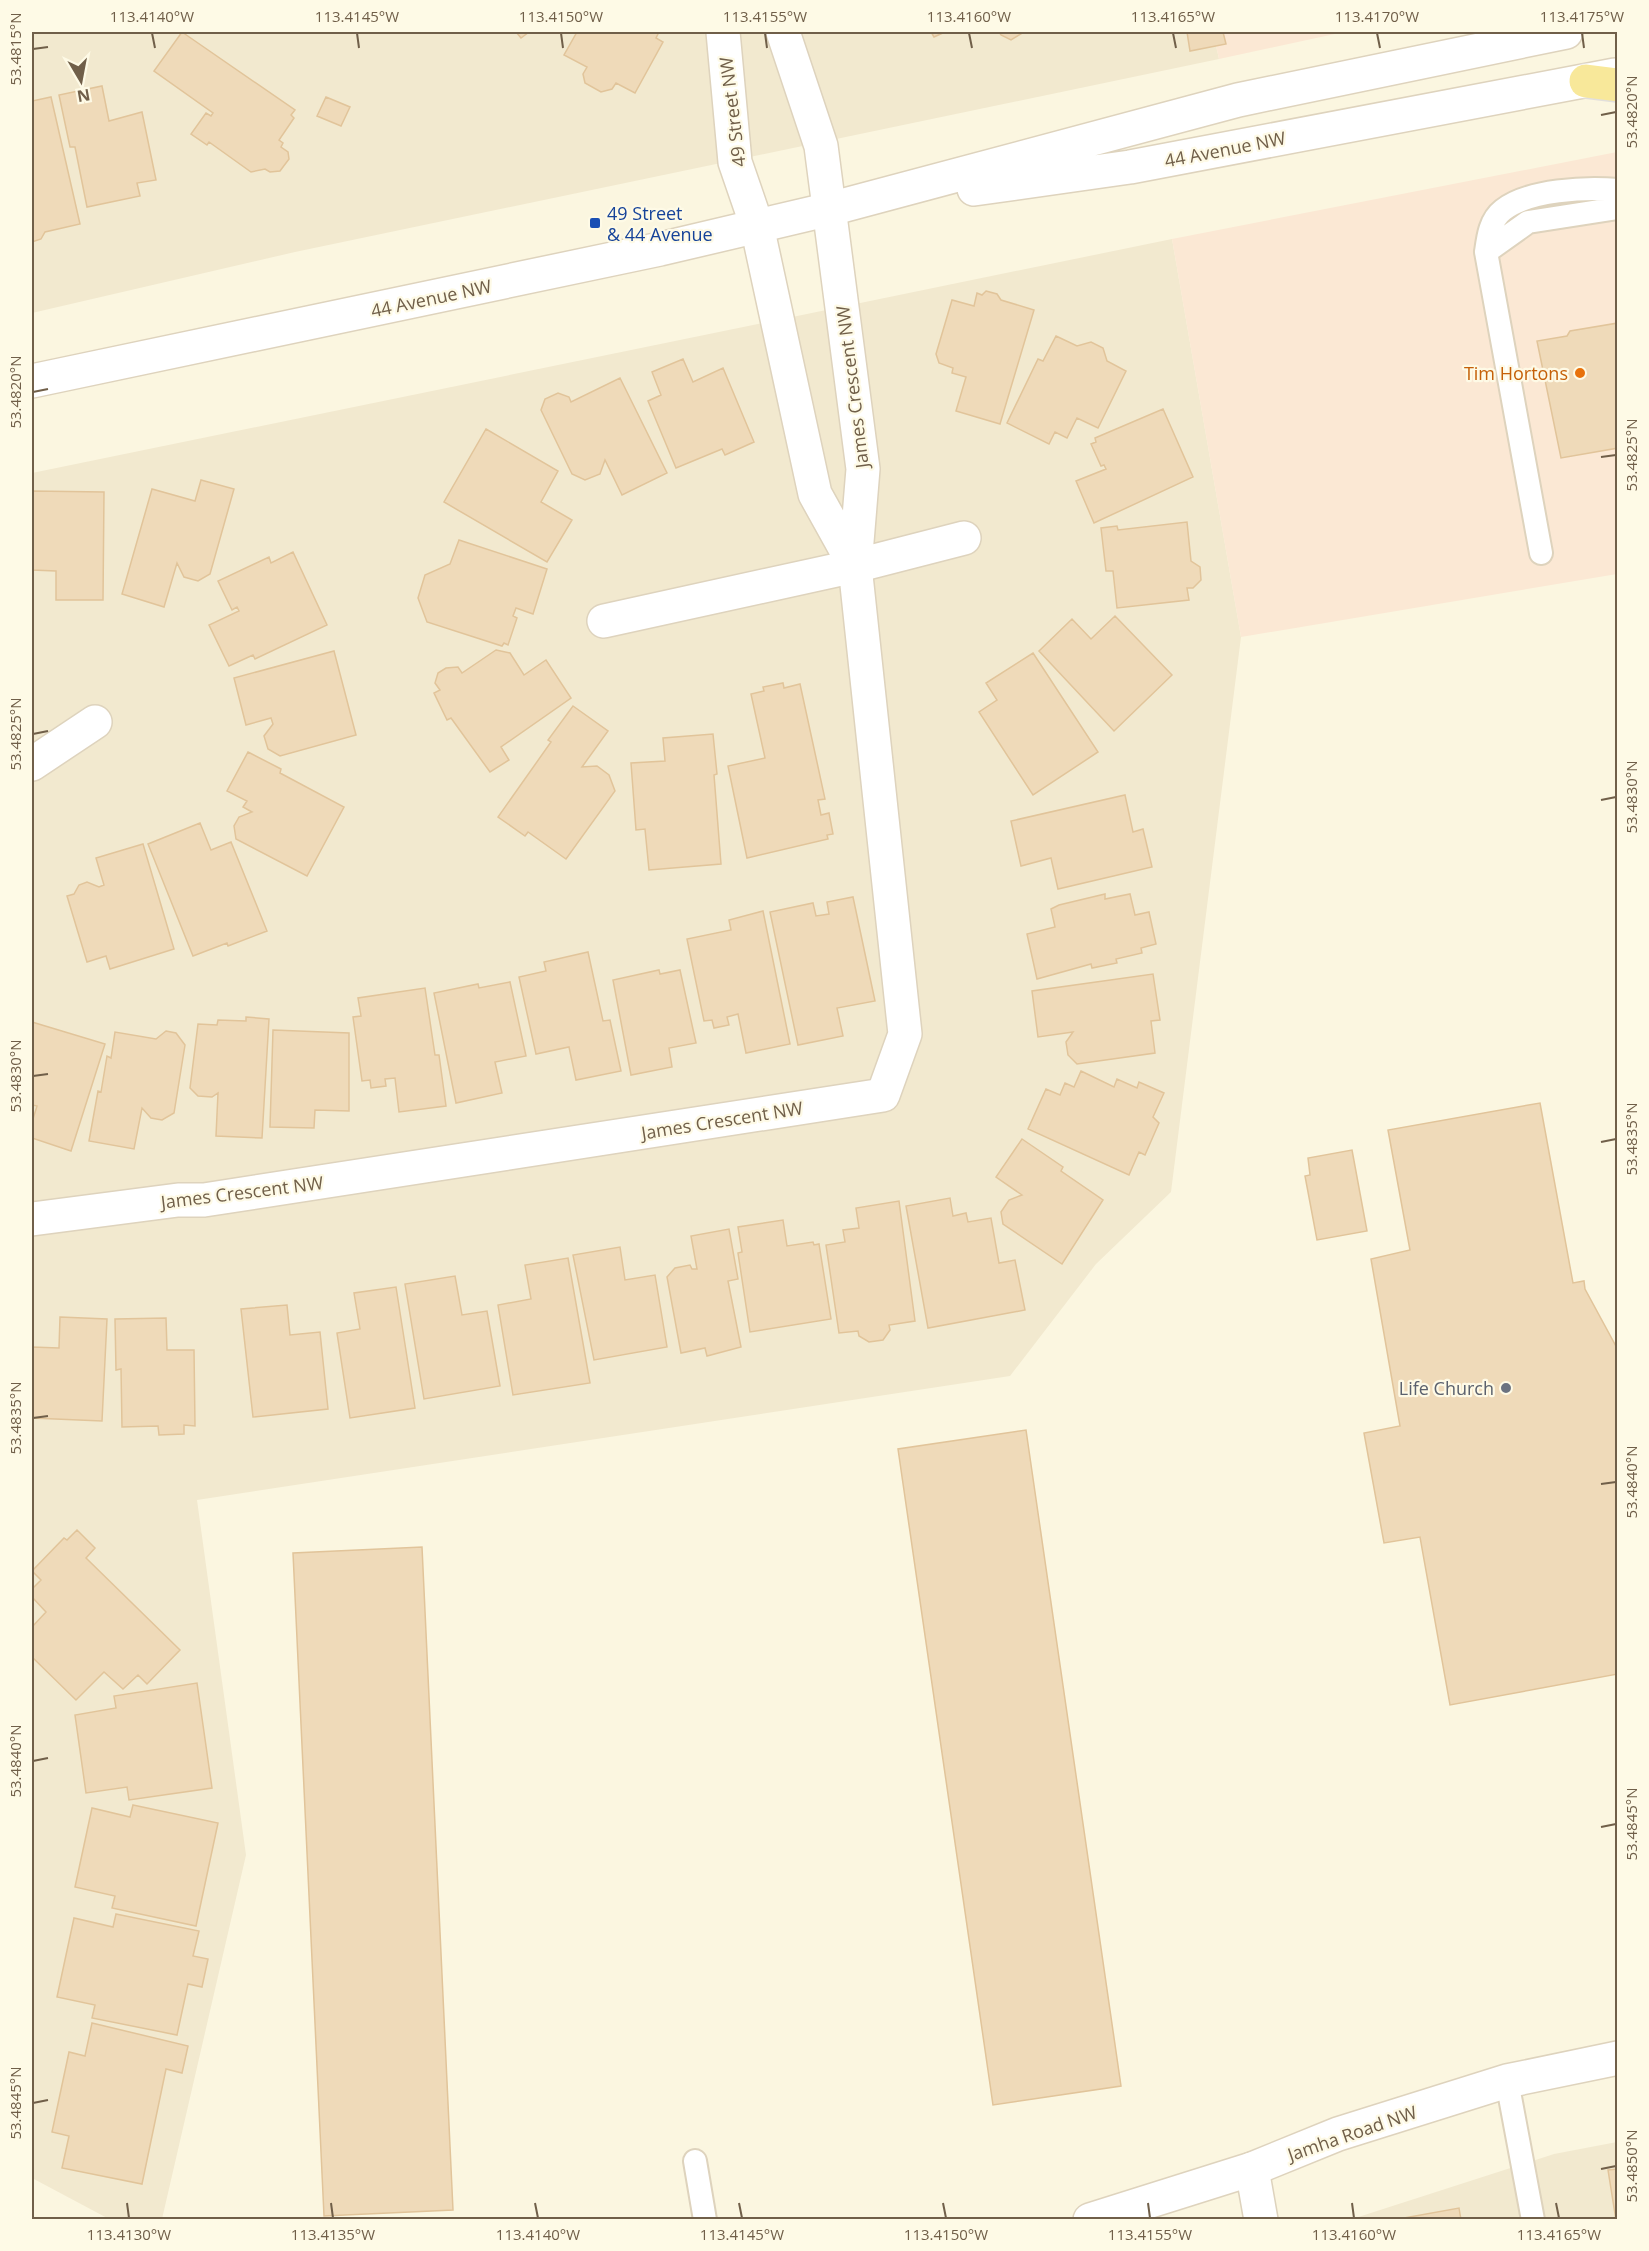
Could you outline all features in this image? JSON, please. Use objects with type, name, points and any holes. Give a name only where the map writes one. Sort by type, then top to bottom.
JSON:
[{"type":"street","name":"49 Street NW","points":[[723,32],[735,162],[757,226]]},
{"type":"street","points":[[783,32],[821,146],[830,209]]},
{"type":"street","name":"44 Avenue NW","points":[[32,381],[440,297],[757,226],[830,209],[1238,100],[1566,32]]},
{"type":"street","name":"44 Avenue NW","points":[[830,209],[1130,167],[1602,83],[1617,75]]},
{"type":"street","name":"James Crescent NW","points":[[32,1219],[178,1200],[204,1200],[883,1095],[905,1034],[855,566],[863,469],[830,209]]},
{"type":"street","name":"James Crescent NW","points":[[757,226],[815,494],[855,566]]},
{"type":"street","points":[[604,621],[855,566],[964,538]]},
{"type":"street","points":[[32,764],[94,722]]},
{"type":"street","name":"Jamha Road NW","points":[[1090,2220],[1252,2169],[1338,2134],[1507,2081],[1617,2058]]},
{"type":"street","points":[[1252,2169],[1261,2220]]},
{"type":"lane","points":[[1541,553],[1486,252],[1489,231],[1502,211],[1520,200],[1553,193],[1599,188],[1617,190]]},
{"type":"lane","points":[[1486,252],[1528,222],[1617,208]]},
{"type":"lane","points":[[1507,2081],[1533,2220]]},
{"type":"lane","points":[[695,2161],[705,2220]]},
{"type":"shaded area","points":[[32,32],[1213,32],[1219,59],[295,252],[32,313]]},
{"type":"shaded area","points":[[1213,32],[1344,32],[1219,59]]},
{"type":"shaded area","points":[[1617,152],[1617,574],[1241,637],[1172,239]]},
{"type":"shaded area","points":[[1172,239],[1241,637],[1171,1192],[1096,1264],[1010,1376],[197,1500],[246,1855],[162,2219],[109,2219],[32,2178],[32,473]]},
{"type":"shaded area","points":[[1617,2142],[1617,2219],[1349,2220],[1554,2154]]},
{"type":"building","points":[[182,32],[295,110],[291,115],[294,118],[279,140],[283,143],[281,147],[288,152],[289,159],[280,171],[270,172],[265,169],[251,172],[209,142],[207,145],[191,134],[206,113],[211,116],[213,113],[154,71]]},
{"type":"building","points":[[516,32],[529,32],[521,38]]},
{"type":"building","points":[[577,32],[659,32],[656,38],[663,42],[635,93],[616,83],[612,89],[601,92],[585,83],[583,74],[587,67],[564,55]]},
{"type":"building","points":[[931,32],[945,32],[934,37]]},
{"type":"building","points":[[999,32],[1024,32],[1011,40]]},
{"type":"building","points":[[1187,32],[1223,32],[1226,44],[1190,51]]},
{"type":"building","points":[[102,86],[109,121],[142,112],[156,180],[137,183],[140,196],[87,207],[75,147],[70,147],[59,95]]},
{"type":"building","points":[[51,97],[80,224],[45,232],[41,239],[32,242],[32,101]]},
{"type":"building","points":[[326,97],[350,107],[341,126],[317,116]]},
{"type":"building","points":[[986,291],[997,294],[1001,300],[1034,310],[1000,424],[956,411],[966,377],[952,373],[953,368],[939,363],[936,354],[952,300],[974,306],[977,293],[982,295]]},
{"type":"building","name":"Tim Hortons","points":[[1618,323],[1618,448],[1561,458],[1537,341],[1567,336],[1570,331]]},
{"type":"building","points":[[1056,336],[1077,346],[1091,342],[1103,348],[1107,361],[1126,371],[1098,428],[1077,418],[1067,438],[1055,432],[1049,444],[1007,423],[1038,359],[1043,361]]},
{"type":"building","points":[[683,359],[693,382],[723,368],[754,442],[725,455],[722,449],[676,468],[648,401],[661,395],[652,372]]},
{"type":"building","points":[[620,378],[667,473],[622,495],[605,460],[600,474],[585,480],[572,474],[541,410],[545,399],[558,393],[569,397],[571,402]]},
{"type":"building","points":[[1163,409],[1193,477],[1094,523],[1076,481],[1106,469],[1104,465],[1101,466],[1091,444],[1096,442],[1095,438]]},
{"type":"building","points":[[486,429],[558,471],[541,502],[572,520],[547,562],[444,502]]},
{"type":"building","points":[[201,480],[234,489],[210,574],[198,581],[184,577],[177,563],[164,607],[122,594],[152,489],[195,501]]},
{"type":"building","points":[[32,491],[104,492],[103,600],[56,600],[56,571],[32,570]]},
{"type":"building","points":[[1187,522],[1191,561],[1200,567],[1201,580],[1193,588],[1187,588],[1189,600],[1117,608],[1113,571],[1106,571],[1101,528],[1117,526],[1118,530]]},
{"type":"building","points":[[459,540],[547,569],[533,614],[516,608],[513,616],[517,618],[508,645],[504,643],[502,646],[427,622],[418,598],[425,575],[450,564]]},
{"type":"building","points":[[293,552],[327,625],[255,659],[253,655],[229,666],[209,625],[239,611],[237,607],[232,610],[218,581],[269,557],[271,563]]},
{"type":"building","points":[[1115,616],[1172,675],[1114,731],[1039,651],[1072,619],[1091,639]]},
{"type":"building","points":[[496,650],[510,653],[524,675],[546,660],[571,698],[501,747],[509,760],[490,772],[451,718],[447,720],[434,693],[440,690],[435,683],[438,673],[446,668],[458,667],[462,673]]},
{"type":"building","points":[[334,651],[356,735],[280,756],[268,749],[264,736],[273,724],[271,718],[246,725],[234,678]]},
{"type":"building","points":[[1033,653],[1098,752],[1033,795],[979,712],[997,700],[986,683]]},
{"type":"building","points":[[783,683],[784,688],[800,684],[825,799],[818,800],[821,815],[829,813],[833,834],[827,835],[828,839],[747,858],[728,766],[765,758],[751,694],[764,691],[763,687]]},
{"type":"building","points":[[573,706],[608,731],[582,767],[597,766],[609,775],[615,791],[566,859],[528,832],[525,836],[498,817],[551,742],[548,740]]},
{"type":"building","points":[[713,734],[721,864],[649,870],[645,829],[636,830],[631,763],[665,761],[663,738]]},
{"type":"building","points":[[248,752],[281,769],[280,773],[344,807],[307,876],[236,839],[234,826],[239,817],[252,812],[243,807],[247,801],[227,791]]},
{"type":"building","points":[[1125,795],[1133,832],[1143,829],[1152,867],[1058,889],[1051,858],[1021,866],[1011,821]]},
{"type":"building","points":[[200,823],[211,850],[231,842],[267,931],[193,956],[148,844]]},
{"type":"building","points":[[143,844],[174,949],[110,969],[106,956],[87,962],[67,896],[74,894],[79,885],[87,882],[99,887],[104,885],[96,858]]},
{"type":"building","points":[[1105,894],[1105,899],[1130,894],[1135,915],[1149,912],[1156,944],[1141,948],[1142,953],[1116,959],[1117,963],[1092,968],[1091,964],[1037,979],[1027,934],[1055,927],[1051,909]]},
{"type":"building","points":[[853,897],[875,1001],[837,1008],[843,1036],[798,1045],[770,912],[813,903],[816,916],[829,914],[827,902]]},
{"type":"building","points":[[763,911],[790,1044],[746,1053],[738,1014],[727,1017],[729,1025],[714,1028],[712,1020],[704,1021],[687,939],[731,930],[729,920]]},
{"type":"building","points":[[588,952],[603,1021],[610,1020],[621,1071],[576,1080],[569,1047],[536,1054],[519,977],[546,971],[544,962]]},
{"type":"building","points":[[659,970],[660,974],[680,970],[696,1043],[669,1048],[672,1067],[631,1075],[613,980]]},
{"type":"building","points":[[1153,974],[1160,1020],[1151,1021],[1155,1053],[1077,1064],[1068,1055],[1066,1042],[1073,1032],[1038,1037],[1032,991]]},
{"type":"building","points":[[510,982],[526,1056],[495,1062],[502,1093],[456,1103],[434,993],[478,984],[479,988]]},
{"type":"building","points":[[425,988],[435,1055],[439,1055],[446,1106],[399,1112],[395,1078],[385,1079],[386,1086],[371,1088],[370,1080],[362,1081],[353,1017],[361,1016],[358,998]]},
{"type":"building","points":[[246,1017],[269,1019],[262,1138],[216,1136],[218,1093],[212,1097],[198,1096],[190,1088],[198,1024],[217,1025],[218,1020],[246,1021]]},
{"type":"building","points":[[32,1022],[105,1044],[71,1151],[32,1138],[32,1122],[37,1106],[32,1105]]},
{"type":"building","points":[[273,1030],[349,1033],[349,1111],[315,1110],[314,1128],[270,1127]]},
{"type":"building","points":[[166,1031],[176,1033],[185,1045],[174,1113],[162,1120],[151,1118],[142,1108],[134,1149],[89,1141],[98,1091],[101,1092],[107,1056],[111,1058],[115,1032],[156,1039]]},
{"type":"building","points":[[1081,1071],[1114,1087],[1117,1079],[1137,1088],[1139,1082],[1164,1093],[1153,1117],[1159,1123],[1145,1155],[1139,1152],[1129,1175],[1028,1129],[1046,1089],[1060,1095],[1065,1083],[1074,1087]]},
{"type":"building","name":"Life Church","points":[[1540,1103],[1573,1283],[1584,1281],[1585,1289],[1618,1350],[1618,1674],[1450,1705],[1420,1537],[1384,1543],[1364,1433],[1400,1426],[1371,1259],[1410,1250],[1388,1130]]},
{"type":"building","points":[[1022,1139],[1063,1167],[1061,1171],[1103,1200],[1062,1264],[1003,1224],[1001,1212],[1009,1200],[1022,1195],[996,1177]]},
{"type":"building","points":[[1352,1150],[1367,1231],[1317,1240],[1305,1176],[1310,1175],[1308,1158]]},
{"type":"building","points":[[950,1198],[953,1216],[966,1213],[968,1222],[991,1218],[999,1263],[1015,1260],[1025,1310],[928,1328],[906,1206]]},
{"type":"building","points":[[899,1201],[915,1321],[889,1325],[890,1330],[883,1340],[869,1342],[859,1336],[858,1331],[839,1333],[826,1245],[845,1242],[843,1230],[859,1228],[856,1208]]},
{"type":"building","points":[[783,1220],[787,1246],[813,1242],[814,1245],[819,1244],[831,1319],[750,1332],[738,1253],[742,1252],[738,1227]]},
{"type":"building","points":[[729,1229],[738,1279],[728,1281],[741,1347],[707,1356],[705,1348],[681,1353],[667,1277],[675,1268],[690,1265],[692,1269],[697,1269],[691,1236]]},
{"type":"building","points":[[620,1247],[625,1280],[655,1275],[667,1347],[594,1360],[573,1255]]},
{"type":"building","points":[[568,1258],[590,1383],[513,1395],[498,1305],[531,1299],[525,1265]]},
{"type":"building","points":[[455,1276],[462,1315],[487,1311],[500,1386],[424,1399],[405,1284]]},
{"type":"building","points":[[396,1287],[415,1408],[350,1418],[337,1333],[360,1329],[354,1293]]},
{"type":"building","points":[[287,1305],[290,1335],[320,1332],[328,1409],[253,1417],[241,1309]]},
{"type":"building","points":[[60,1317],[107,1319],[102,1421],[32,1418],[32,1347],[59,1348]]},
{"type":"building","points":[[166,1318],[167,1350],[194,1350],[195,1426],[184,1425],[184,1434],[159,1435],[158,1426],[122,1427],[121,1369],[116,1370],[115,1319]]},
{"type":"building","points":[[1026,1430],[1121,2086],[993,2105],[898,1449]]},
{"type":"building","points":[[77,1530],[95,1548],[86,1558],[180,1650],[147,1684],[138,1675],[123,1689],[104,1672],[76,1700],[32,1657],[32,1627],[46,1612],[32,1597],[32,1589],[41,1580],[32,1571],[64,1538],[67,1540]]},
{"type":"building","points":[[422,1547],[453,2210],[324,2216],[293,1553]]},
{"type":"building","points":[[197,1683],[212,1788],[129,1800],[127,1787],[86,1793],[75,1715],[116,1708],[114,1696]]},
{"type":"building","points":[[133,1805],[218,1823],[196,1926],[112,1908],[115,1896],[75,1887],[92,1808],[130,1817]]},
{"type":"building","points":[[116,1914],[199,1931],[193,1956],[208,1959],[202,1987],[188,1984],[177,2035],[92,2018],[95,2005],[57,1997],[74,1918],[113,1927]]},
{"type":"building","points":[[92,2023],[188,2046],[182,2073],[166,2069],[142,2184],[62,2168],[69,2136],[52,2132],[69,2052],[85,2056]]},
{"type":"building","points":[[1618,2169],[1618,2220],[1616,2220],[1608,2170]]},
{"type":"building","points":[[1459,2208],[1461,2220],[1393,2220]]},
{"type":"place","name":"49 Street & 44 Avenue","points":[[595,223]]},
{"type":"place","name":"Tim Hortons","points":[[1580,373]]},
{"type":"place","name":"Life Church","points":[[1506,1388]]}]
